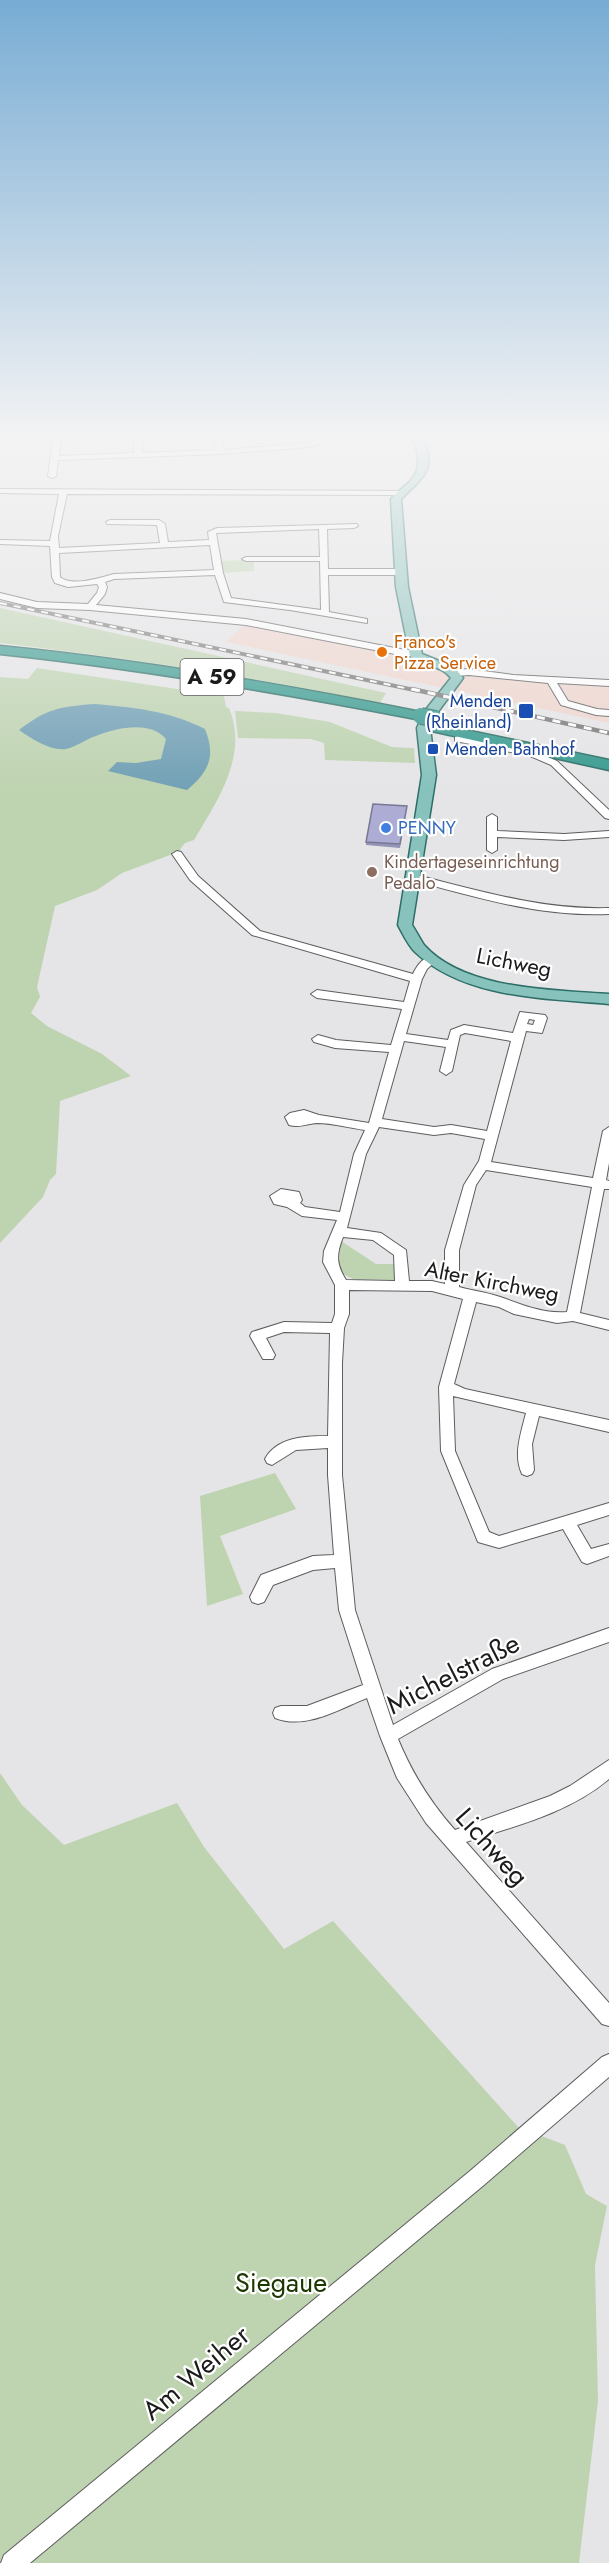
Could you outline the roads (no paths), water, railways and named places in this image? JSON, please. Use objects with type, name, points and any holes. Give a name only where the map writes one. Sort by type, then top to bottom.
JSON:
[{"type":"highway","name":"A 59","points":[[0,650],[183,672],[320,695],[426,725],[609,755]]},
{"type":"highway","name":"A 59","points":[[0,657],[177,680],[325,705],[609,765]]},
{"type":"main road","points":[[400,553],[415,652],[423,661],[451,669],[456,673],[456,681],[430,713],[426,725],[429,775],[405,924],[411,940],[432,959]]},
{"type":"main road","name":"Lichweg","points":[[432,959],[462,975],[496,985],[609,999]]},
{"type":"street","points":[[55,553],[58,581],[68,584],[100,581],[114,577],[218,572]]},
{"type":"street","points":[[215,553],[227,600],[290,607],[363,621]]},
{"type":"street","points":[[325,553],[325,614]]},
{"type":"street","points":[[246,559],[257,563],[325,559]]},
{"type":"street","points":[[325,572],[401,572]]},
{"type":"street","points":[[90,607],[101,594],[103,587],[100,581]]},
{"type":"street","points":[[0,596],[37,605],[90,607],[246,622],[405,653],[415,652]]},
{"type":"street","points":[[456,673],[469,672],[609,683]]},
{"type":"street","points":[[550,680],[561,700],[567,705],[609,713]]},
{"type":"street","points":[[458,739],[533,754],[554,763],[609,816]]},
{"type":"street","points":[[492,817],[492,850]]},
{"type":"street","points":[[492,834],[564,837],[609,834]]},
{"type":"street","points":[[177,854],[194,878],[256,933],[416,979]]},
{"type":"street","points":[[412,877],[541,908],[576,912],[609,911]]},
{"type":"street","name":"Lichweg","points":[[432,959],[422,968],[416,979],[373,1125],[360,1154],[345,1217],[331,1251],[330,1262],[342,1285],[342,1314],[337,1328],[334,1442],[341,1561],[347,1610],[371,1689],[403,1772],[432,1816],[609,2017]]},
{"type":"street","points":[[317,994],[408,1006]]},
{"type":"street","points":[[446,1071],[455,1033],[464,1029],[520,1033],[485,1161],[470,1185],[452,1250],[452,1289]]},
{"type":"street","points":[[318,1039],[335,1044],[452,1044]]},
{"type":"street","points":[[316,1119],[434,1131],[451,1129],[491,1136]]},
{"type":"street","points":[[573,1316],[604,1185],[609,1131]]},
{"type":"street","points":[[482,1166],[604,1185]]},
{"type":"street","points":[[291,1203],[302,1211],[345,1217]]},
{"type":"street","name":"Alter Kirchweg","points":[[338,1232],[376,1236],[401,1253],[402,1286]]},
{"type":"street","name":"Alter Kirchweg","points":[[342,1285],[452,1289],[503,1303],[514,1309],[557,1317],[573,1316],[609,1324]]},
{"type":"street","points":[[471,1296],[446,1388],[448,1451],[483,1537],[499,1542],[609,1509]]},
{"type":"street","points":[[268,1355],[257,1335],[285,1327],[337,1328]]},
{"type":"street","points":[[446,1388],[463,1394],[609,1426]]},
{"type":"street","points":[[527,1470],[525,1444],[534,1409]]},
{"type":"street","points":[[272,1459],[283,1448],[298,1442],[334,1442]]},
{"type":"street","points":[[567,1522],[587,1557],[609,1550]]},
{"type":"street","points":[[258,1597],[267,1580],[313,1563],[341,1561]]},
{"type":"street","name":"Michelstraße","points":[[388,1736],[498,1674],[609,1635]]},
{"type":"street","points":[[281,1713],[307,1714],[371,1689]]},
{"type":"street","points":[[452,1839],[565,1798],[597,1781],[609,1768]]},
{"type":"street","name":"Am Weiher","points":[[12,2563],[477,2178],[609,2064]]},
{"type":"water","points":[[94,704],[137,708],[165,714],[205,729],[210,755],[201,777],[187,790],[108,771],[117,762],[136,763],[161,759],[166,739],[151,729],[132,727],[113,730],[66,749],[41,744],[19,730],[38,717],[54,710]]},
{"type":"railway","points":[[0,603],[419,691]]},
{"type":"railway","points":[[412,689],[609,733]]},
{"type":"place","name":"Franco's Pizza Service","points":[[382,652]]},
{"type":"place","name":"Menden (Rheinland)","points":[[526,711]]},
{"type":"place","name":"Menden Bahnhof","points":[[433,749]]},
{"type":"place","name":"PENNY","points":[[386,828]]},
{"type":"place","name":"Kindertageseinrichtung Pedalo","points":[[372,872]]},
{"type":"park label","name":"Siegaue","points":[[281,2283]]}]
